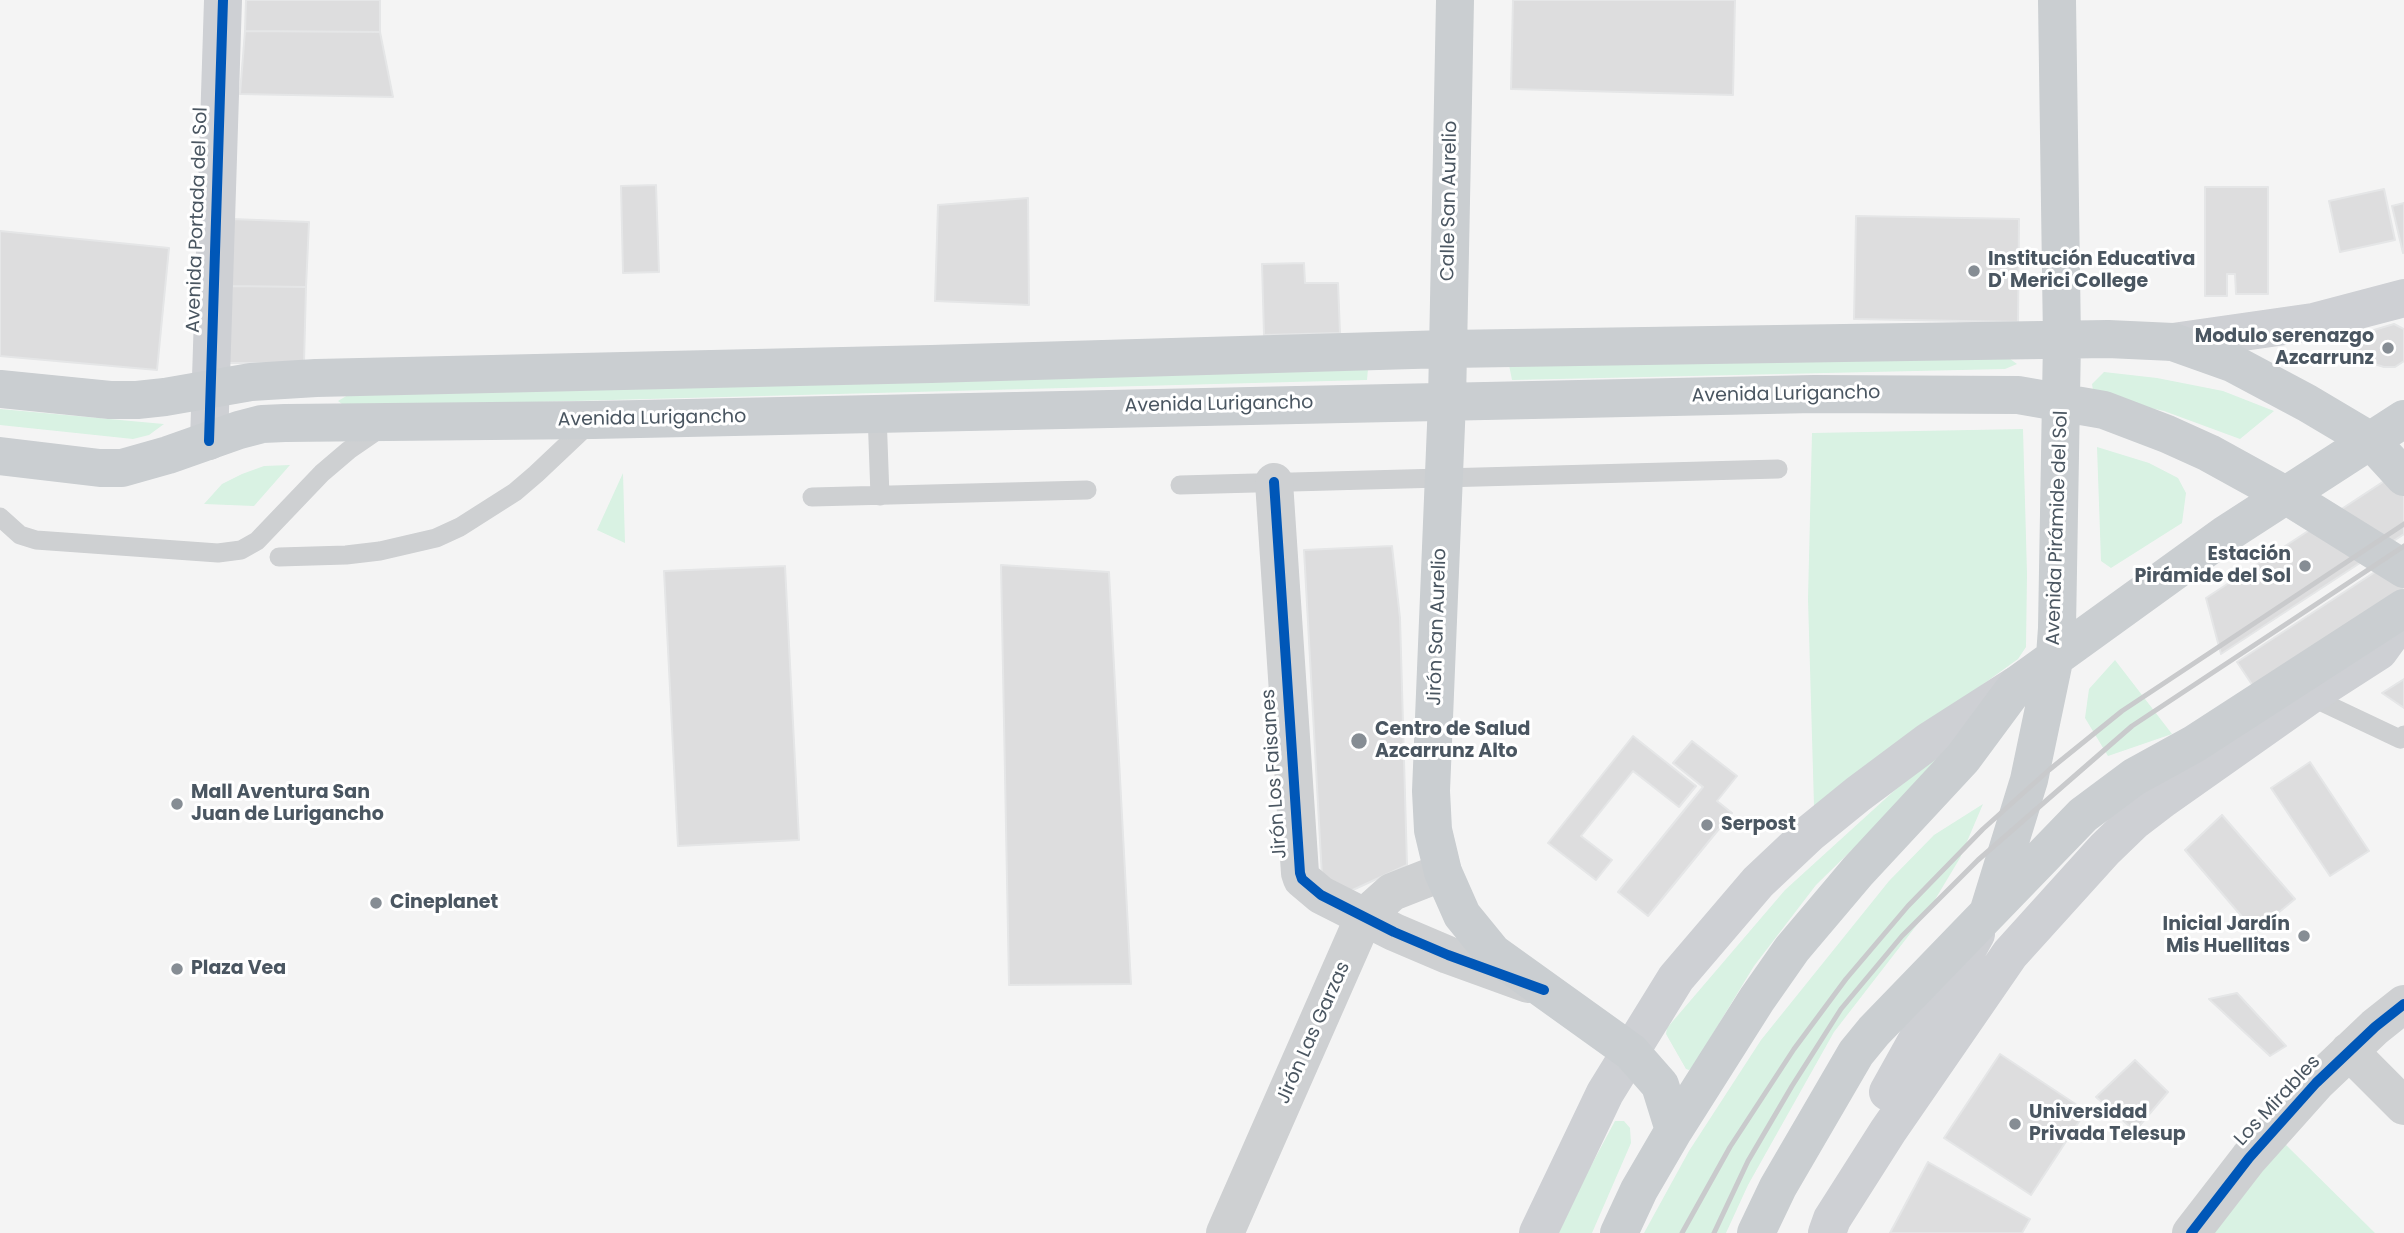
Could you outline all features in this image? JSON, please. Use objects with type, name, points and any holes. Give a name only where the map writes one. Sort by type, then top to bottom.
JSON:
[{"type":"main road","name":"Avenida Portada del Sol","points":[[209,441],[223,0]]},
{"type":"main road","name":"Calle San Aurelio","points":[[1447,401],[1455,0]]},
{"type":"main road","name":"Avenida Pirámide del Sol","points":[[1830,1226],[1873,1118],[1988,913],[2029,780],[2055,656],[2062,401],[2057,0]]},
{"type":"main road","points":[[0,389],[110,400],[137,400],[251,382],[316,378],[959,364],[1447,349],[2108,339],[2173,342],[2313,322],[2404,298]]},
{"type":"main road","points":[[2173,342],[2232,363],[2264,379],[2371,442],[2404,477]]},
{"type":"main road","name":"Avenida Lurigancho","points":[[0,456],[100,468],[122,468],[142,464],[262,424],[593,420],[1828,394],[2018,395],[2104,410],[2167,434],[2287,496],[2404,569]]},
{"type":"main road","name":"Jirón San Aurelio","points":[[1447,401],[1432,791],[1433,830],[1443,872],[1462,915],[1493,953],[1631,1052],[1660,1085],[1674,1130]]},
{"type":"main road","points":[[1538,1233],[1605,1093],[1676,978],[1758,882],[1810,833],[1929,741],[2017,685],[2226,534],[2404,419]]},
{"type":"main road","points":[[1756,1233],[1777,1187],[1856,1053],[1874,1031],[2083,815],[2134,777],[2194,744],[2404,608]]},
{"type":"main road","points":[[1830,1226],[1888,1131],[2010,954],[2088,867],[2133,822],[2163,799],[2309,696],[2379,651],[2404,616]]},
{"type":"main road","points":[[1619,1233],[1639,1190],[1674,1130],[1792,949],[1858,871],[1955,767],[2017,685]]},
{"type":"street","name":"Jirón Los Faisanes","points":[[1273,482],[1300,873],[1307,885],[1321,895],[1364,917],[1448,955],[1544,990]]},
{"type":"street","name":"Jirón Las Garzas","points":[[1225,1233],[1364,917],[1392,892],[1443,872]]},
{"type":"street","name":"Los Mirables","points":[[2191,1233],[2249,1158],[2316,1083],[2375,1027],[2404,1004]]},
{"type":"street","points":[[2349,1051],[2404,1106]]},
{"type":"lane","points":[[877,413],[880,496]]},
{"type":"lane","points":[[279,556],[346,555],[380,551],[436,538],[460,527],[514,492],[537,474],[593,420]]},
{"type":"lane","points":[[0,517],[20,535],[36,540],[218,553],[241,550],[257,541],[322,473],[389,422]]},
{"type":"lane","points":[[1180,485],[1779,469]]},
{"type":"lane","points":[[812,498],[1087,490]]},
{"type":"lane","points":[[2309,696],[2403,739]]},
{"type":"green space","points":[[2006,356],[2017,364],[2005,369],[1512,380],[1509,365]]},
{"type":"green space","points":[[1368,369],[1367,380],[346,407],[338,401],[348,395]]},
{"type":"green space","points":[[2104,372],[2157,378],[2223,391],[2274,411],[2240,439],[2164,411],[2094,396],[2092,384]]},
{"type":"green space","points":[[0,409],[164,424],[149,435],[133,439],[0,425]]},
{"type":"green space","points":[[2023,429],[2026,647],[2018,659],[1814,806],[1808,599],[1812,433]]},
{"type":"green space","points":[[2097,447],[2149,463],[2178,478],[2186,493],[2182,523],[2111,568],[2101,561]]},
{"type":"green space","points":[[290,465],[254,506],[204,504],[222,484],[242,474],[264,466]]},
{"type":"green space","points":[[623,473],[625,543],[597,530]]},
{"type":"green space","points":[[2115,660],[2172,734],[2108,756],[2085,718],[2089,689]]},
{"type":"green space","points":[[1940,755],[1914,789],[1816,885],[1754,966],[1692,1068],[1686,1069],[1666,1034],[1667,1028],[1785,890],[1895,790]]},
{"type":"green space","points":[[1983,804],[1960,858],[1930,908],[1834,1032],[1748,1185],[1726,1233],[1644,1233],[1689,1151],[1761,1040],[1889,881],[1934,835]]},
{"type":"green space","points":[[1615,1121],[1624,1121],[1630,1128],[1631,1143],[1592,1233],[1555,1233]]},
{"type":"green space","points":[[2283,1142],[2375,1233],[2212,1233]]},
{"type":"building","points":[[246,0],[380,0],[380,32],[245,31]]},
{"type":"building","points":[[1513,0],[1735,0],[1733,95],[1511,89]]},
{"type":"building","points":[[245,31],[380,32],[393,97],[240,94]]},
{"type":"building","points":[[656,185],[659,272],[623,273],[621,186]]},
{"type":"building","points":[[2205,187],[2268,187],[2268,294],[2236,294],[2235,274],[2227,274],[2227,296],[2205,296]]},
{"type":"building","points":[[2384,189],[2395,240],[2340,252],[2329,201]]},
{"type":"building","points":[[1028,198],[1029,305],[935,301],[938,205]]},
{"type":"building","points":[[2404,203],[2404,252],[2403,253],[2392,206]]},
{"type":"building","points":[[1856,216],[2019,219],[2018,322],[1854,319]]},
{"type":"building","points":[[232,219],[309,222],[306,287],[232,286]]},
{"type":"building","points":[[0,231],[169,248],[157,370],[0,356]]},
{"type":"building","points":[[1304,263],[1305,283],[1338,283],[1340,333],[1264,335],[1262,264]]},
{"type":"building","points":[[232,286],[306,287],[304,363],[227,363]]},
{"type":"building","points":[[2394,324],[2404,329],[2404,361],[2395,367],[2374,364],[2353,350],[2364,333]]},
{"type":"building","name":"Estación Pirámide del Sol","points":[[2404,468],[2404,534],[2221,654],[2206,598]]},
{"type":"building","name":"Centro de Salud Azcarrunz Alto","points":[[1392,546],[1400,618],[1407,865],[1344,894],[1322,877],[1304,550]]},
{"type":"building","name":"Estación Pirámide del Sol","points":[[2404,553],[2404,591],[2255,689],[2237,662]]},
{"type":"building","points":[[1001,565],[1109,572],[1131,984],[1009,985]]},
{"type":"building","points":[[785,566],[799,840],[678,846],[664,571]]},
{"type":"building","points":[[2404,679],[2404,708],[2382,693]]},
{"type":"building","points":[[1633,736],[1696,786],[1679,807],[1633,771],[1581,836],[1612,860],[1596,880],[1548,843]]},
{"type":"building","points":[[1692,741],[1737,776],[1717,801],[1732,813],[1648,916],[1618,892],[1703,787],[1673,763]]},
{"type":"building","points":[[2310,762],[2369,851],[2330,876],[2271,788]]},
{"type":"building","points":[[2222,815],[2295,899],[2255,932],[2185,850]]},
{"type":"building","points":[[2237,993],[2286,1046],[2270,1056],[2209,999]]},
{"type":"building","name":"Universidad Privada Telesup","points":[[2000,1054],[2086,1111],[2031,1195],[1944,1138]]},
{"type":"building","points":[[2135,1060],[2168,1092],[2135,1131],[2096,1097]]},
{"type":"building","points":[[1928,1162],[2030,1219],[2022,1233],[1890,1233]]},
{"type":"railway","points":[[1682,1233],[1730,1147],[1794,1049],[1846,979],[1908,906],[1983,829],[2049,770],[2122,711],[2404,524]]},
{"type":"railway","points":[[1714,1233],[1748,1161],[1841,1009],[1902,936],[1978,860],[2132,726],[2404,546]]},
{"type":"cycle path","points":[[209,441],[223,0]]},
{"type":"cycle path","points":[[1274,482],[1302,879],[1321,895],[1394,932],[1544,990]]},
{"type":"cycle path","points":[[2191,1233],[2249,1158],[2316,1083],[2375,1027],[2404,1004]]},
{"type":"place","name":"Institución Educativa D' Merici College","points":[[1974,271]]},
{"type":"place","name":"Modulo serenazgo Azcarrunz","points":[[2388,348]]},
{"type":"place","name":"Estación Pirámide del Sol","points":[[2305,566]]},
{"type":"place","name":"Centro de Salud Azcarrunz Alto","points":[[1359,741]]},
{"type":"place","name":"Mall Aventura San Juan de Lurigancho","points":[[177,804]]},
{"type":"place","name":"Serpost","points":[[1707,825]]},
{"type":"place","name":"Cineplanet","points":[[376,903]]},
{"type":"place","name":"Inicial Jardín Mis Huellitas","points":[[2304,936]]},
{"type":"place","name":"Plaza Vea","points":[[177,969]]},
{"type":"place","name":"Universidad Privada Telesup","points":[[2015,1124]]}]
